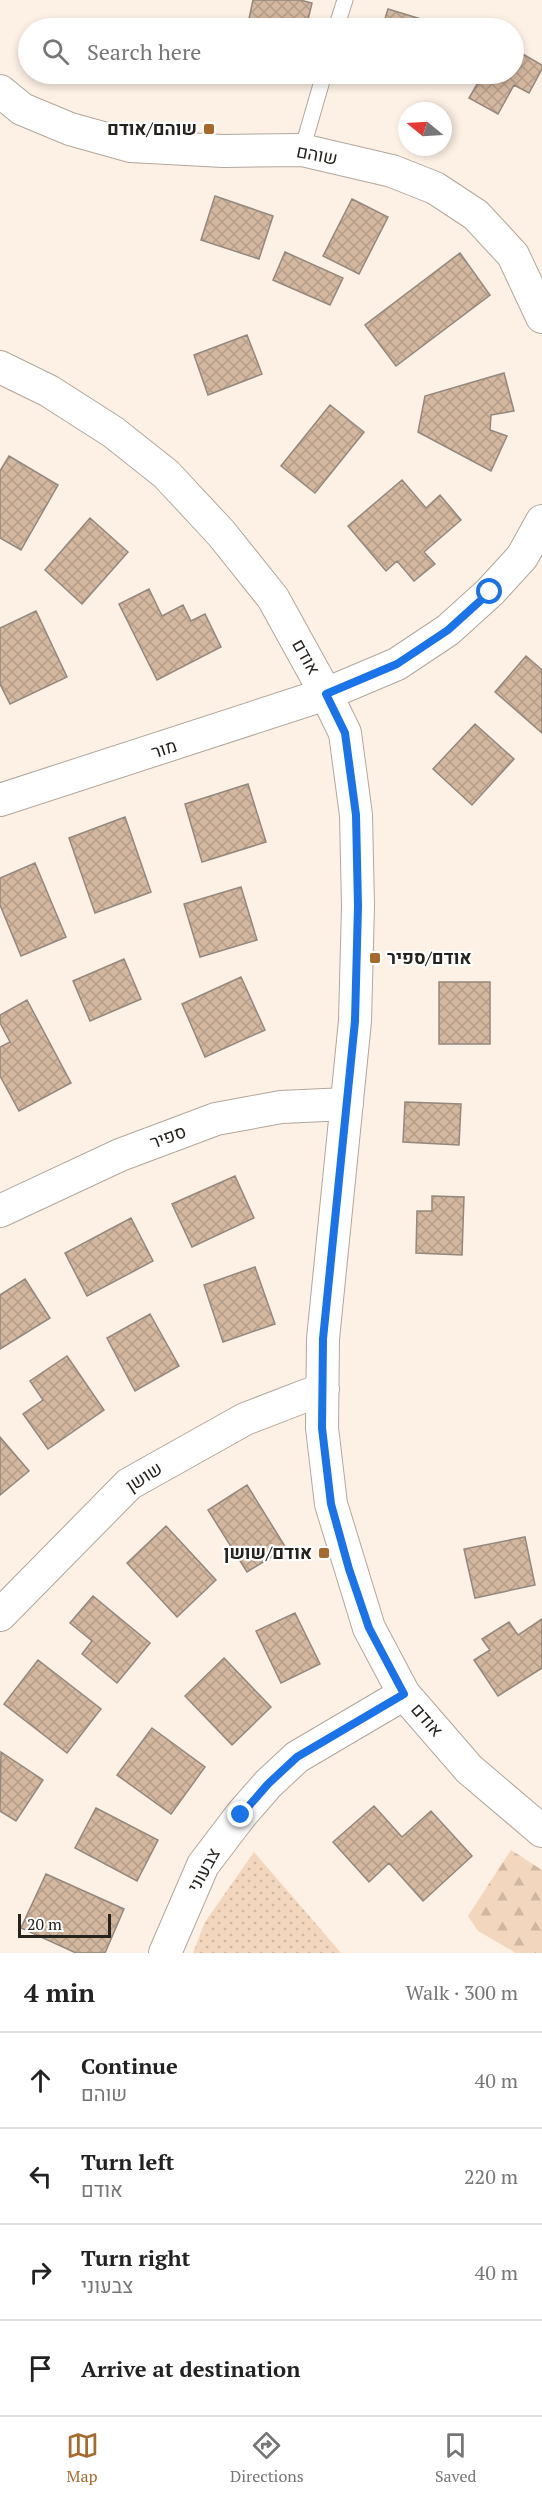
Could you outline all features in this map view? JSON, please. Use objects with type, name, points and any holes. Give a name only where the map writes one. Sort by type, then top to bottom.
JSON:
[{"type":"street","name":"שוהם","points":[[0,91],[22,109],[70,129],[130,146],[223,151],[302,150],[392,171],[435,188],[476,215],[513,255],[542,317]]},
{"type":"street","name":"אודם","points":[[0,367],[50,391],[113,432],[166,474],[221,533],[273,598],[345,733],[356,815],[358,906],[355,1021],[323,1339],[322,1428],[331,1504],[369,1628],[404,1694],[469,1769],[542,1831]]},
{"type":"street","points":[[326,694],[397,664],[448,630],[490,592],[522,556],[542,521]]},
{"type":"street","name":"מור","points":[[0,801],[326,694]]},
{"type":"street","name":"ספיר","points":[[0,1211],[120,1155],[216,1119],[281,1107],[347,1104]]},
{"type":"street","name":"שושן","points":[[0,1615],[129,1484],[245,1419],[323,1389]]},
{"type":"street","name":"צבעוני","points":[[165,1953],[203,1865],[268,1784],[297,1757],[404,1694]]},
{"type":"lane","points":[[339,18],[345,0]]},
{"type":"lane","points":[[302,150],[321,84]]},
{"type":"green space","points":[[511,1850],[542,1870],[542,1953],[516,1953],[478,1931],[468,1916]]},
{"type":"green space","points":[[254,1852],[341,1953],[193,1953],[205,1922]]},
{"type":"building","points":[[253,0],[300,0],[312,3],[308,18],[249,18]]},
{"type":"building","points":[[388,9],[418,18],[385,18]]},
{"type":"building","points":[[524,55],[542,65],[529,93],[514,85],[498,114],[469,98],[477,84],[524,84]]},
{"type":"building","points":[[215,196],[273,216],[259,259],[201,240]]},
{"type":"building","points":[[352,199],[388,217],[359,274],[323,256]]},
{"type":"building","points":[[285,252],[343,278],[330,305],[273,280]]},
{"type":"building","points":[[460,253],[490,295],[396,366],[365,325]]},
{"type":"building","points":[[247,335],[262,374],[208,395],[194,355]]},
{"type":"building","points":[[504,373],[514,411],[491,415],[490,430],[507,436],[491,471],[418,432],[425,396]]},
{"type":"building","points":[[330,405],[364,432],[315,493],[281,466]]},
{"type":"building","points":[[9,456],[58,485],[21,550],[0,538],[0,471]]},
{"type":"building","points":[[402,480],[426,508],[440,495],[461,520],[424,552],[435,564],[414,581],[397,561],[386,571],[348,526]]},
{"type":"building","points":[[90,518],[128,552],[82,604],[45,570]]},
{"type":"building","points":[[149,589],[162,616],[183,605],[191,621],[205,614],[221,647],[157,680],[119,604]]},
{"type":"building","points":[[36,611],[67,677],[10,704],[0,684],[0,628]]},
{"type":"building","points":[[526,656],[542,670],[542,733],[495,692]]},
{"type":"building","points":[[475,724],[514,759],[472,805],[433,769]]},
{"type":"building","points":[[248,784],[266,842],[202,862],[185,804]]},
{"type":"building","points":[[125,817],[151,892],[95,913],[69,838]]},
{"type":"building","points":[[35,863],[66,937],[21,956],[0,905],[0,878]]},
{"type":"building","points":[[241,887],[257,940],[200,957],[184,904]]},
{"type":"building","points":[[124,959],[141,999],[90,1021],[73,981]]},
{"type":"building","points":[[241,977],[265,1030],[205,1057],[182,1004]]},
{"type":"building","points":[[439,982],[490,982],[490,1044],[439,1044]]},
{"type":"building","points":[[27,1000],[71,1083],[19,1111],[0,1076],[0,1047],[10,1042],[0,1023],[0,1015]]},
{"type":"building","points":[[405,1102],[461,1104],[459,1145],[403,1142]]},
{"type":"building","points":[[235,1176],[254,1218],[192,1247],[172,1204]]},
{"type":"building","points":[[432,1196],[464,1197],[462,1255],[416,1253],[417,1211],[432,1211]]},
{"type":"building","points":[[131,1218],[153,1261],[87,1296],[65,1253]]},
{"type":"building","points":[[255,1267],[275,1324],[223,1342],[204,1285]]},
{"type":"building","points":[[25,1279],[50,1318],[0,1349],[0,1295]]},
{"type":"building","points":[[150,1314],[179,1366],[135,1391],[107,1338]]},
{"type":"building","points":[[67,1356],[104,1410],[48,1449],[23,1414],[43,1400],[30,1381]]},
{"type":"building","points":[[0,1437],[29,1471],[0,1495]]},
{"type":"building","points":[[247,1485],[286,1548],[247,1572],[208,1510]]},
{"type":"building","points":[[166,1526],[216,1580],[177,1617],[127,1563]]},
{"type":"building","points":[[525,1537],[535,1585],[475,1598],[464,1549]]},
{"type":"building","points":[[93,1596],[150,1643],[117,1683],[82,1654],[92,1641],[70,1623]]},
{"type":"building","points":[[295,1613],[320,1664],[281,1683],[256,1631]]},
{"type":"building","points":[[542,1619],[542,1668],[498,1696],[474,1660],[490,1650],[482,1639],[509,1622],[518,1635]]},
{"type":"building","points":[[224,1658],[271,1707],[232,1745],[185,1696]]},
{"type":"building","points":[[38,1660],[101,1709],[67,1753],[4,1704]]},
{"type":"building","points":[[152,1728],[205,1767],[171,1814],[117,1775]]},
{"type":"building","points":[[1,1752],[43,1780],[16,1821],[0,1811]]},
{"type":"building","points":[[374,1806],[402,1837],[431,1811],[472,1856],[423,1901],[389,1863],[369,1882],[333,1842]]},
{"type":"building","points":[[96,1808],[158,1840],[137,1881],[75,1848]]},
{"type":"building","points":[[46,1874],[124,1909],[105,1953],[76,1953],[21,1928]]},
{"type":"place","name":"שוהם/אודם","points":[[209,129]]},
{"type":"place","name":"אודם/ספיר","points":[[375,958]]},
{"type":"place","name":"אודם/שושן","points":[[324,1553]]},
{"type":"route","points":[[241,1815],[268,1784],[297,1757],[404,1694],[369,1628],[349,1569],[331,1504],[322,1428],[323,1339],[355,1021],[358,906],[356,815],[345,733],[326,694],[371,673],[397,664],[448,630],[490,592]]}]
